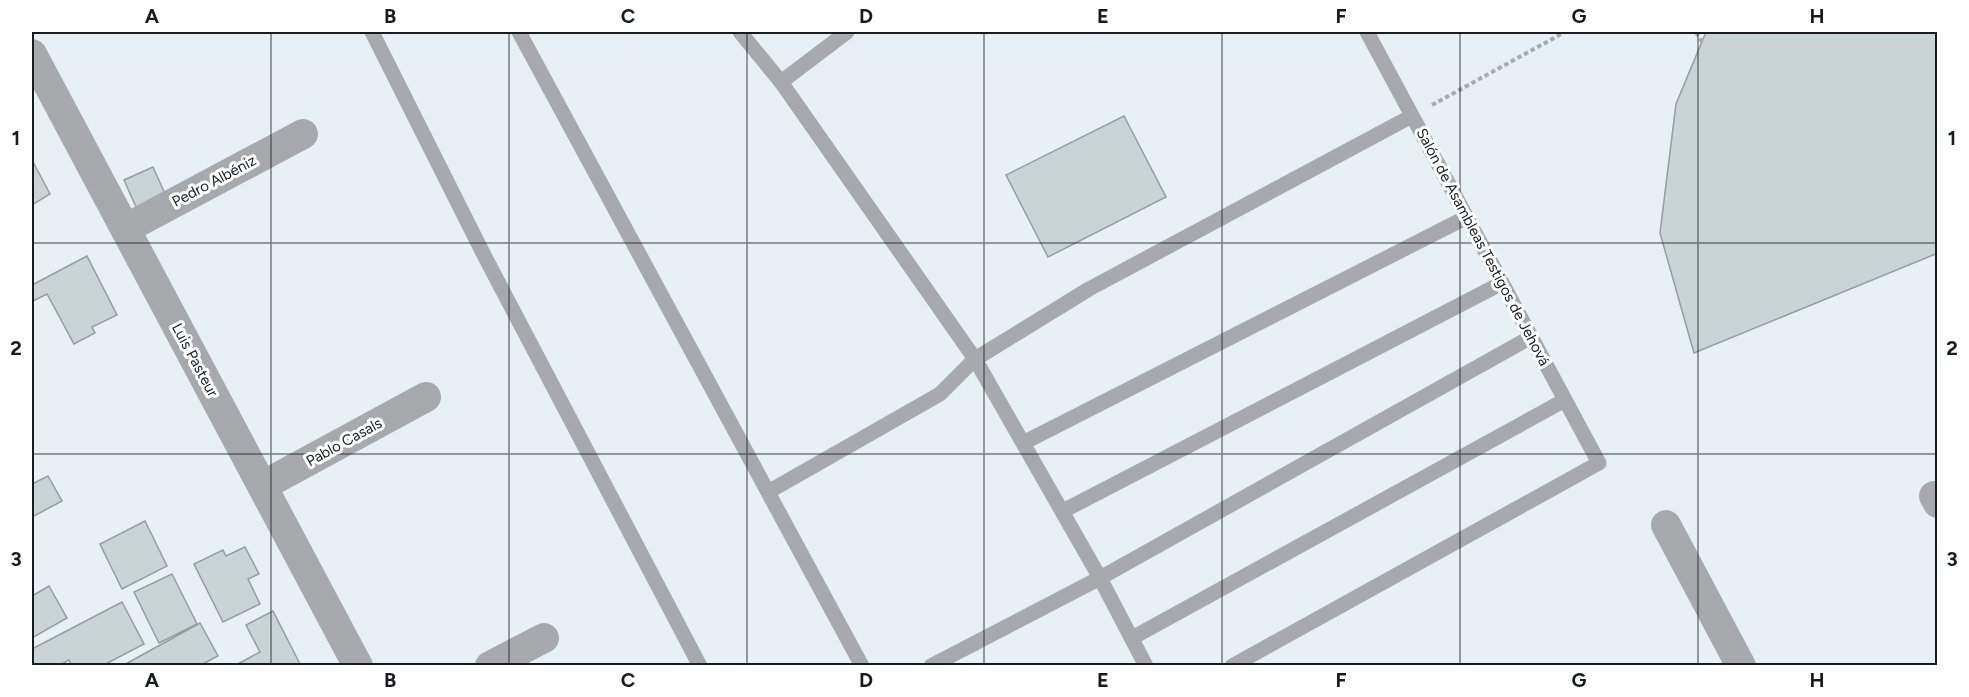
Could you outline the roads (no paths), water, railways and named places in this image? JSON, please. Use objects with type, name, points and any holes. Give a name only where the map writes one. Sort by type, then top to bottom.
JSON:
[{"type":"street","name":"Luis Pasteur","points":[[32,54],[358,666]]},
{"type":"street","name":"Pedro Albéniz","points":[[125,229],[303,134]]},
{"type":"street","name":"Pablo Casals","points":[[262,486],[426,397]]},
{"type":"street","points":[[1666,525],[1741,666]]},
{"type":"street","points":[[490,666],[544,638]]},
{"type":"lane","points":[[372,32],[485,257],[700,666]]},
{"type":"lane","points":[[519,32],[862,666]]},
{"type":"lane","points":[[740,32],[781,82],[975,359],[1063,511],[1146,666]]},
{"type":"lane","points":[[781,82],[847,32]]},
{"type":"lane","name":"Salón de Asambleas Testigos de Jehová","points":[[1232,666],[1599,462],[1367,32]]},
{"type":"lane","points":[[768,492],[940,394],[975,359],[1089,289],[1412,116]]},
{"type":"lane","points":[[1023,443],[1467,217]]},
{"type":"lane","points":[[1063,511],[1502,283]]},
{"type":"lane","points":[[931,666],[1100,578],[1531,337]]},
{"type":"lane","points":[[1132,638],[1565,400]]}]
